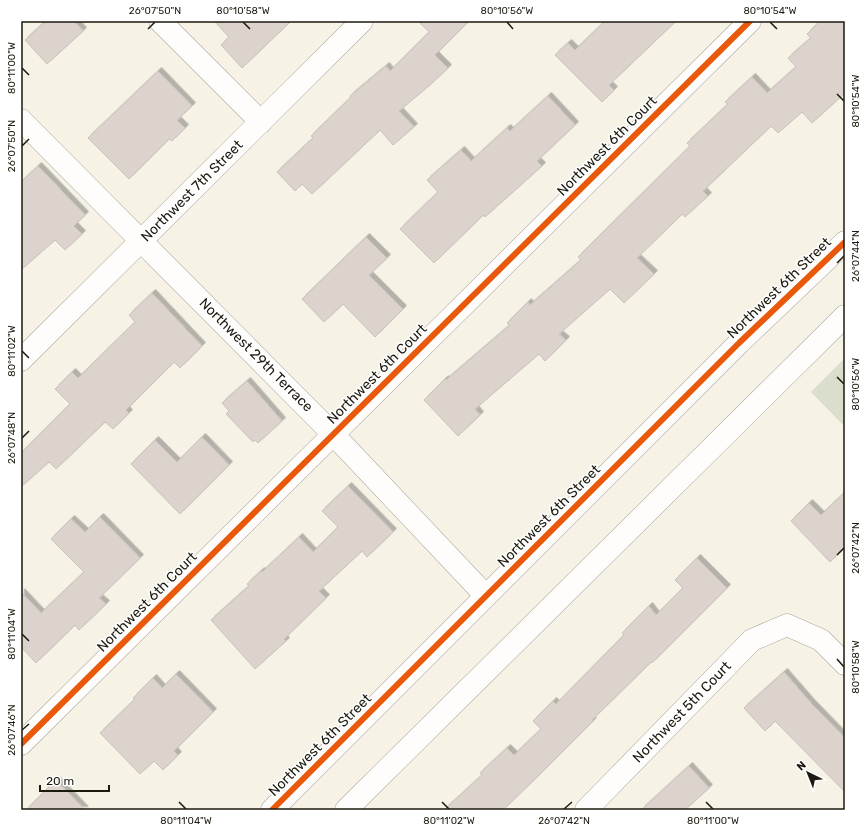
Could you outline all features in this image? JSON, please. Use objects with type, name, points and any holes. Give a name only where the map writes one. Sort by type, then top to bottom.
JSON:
[{"type":"street","points":[[160,21],[261,122]]},
{"type":"street","name":"Northwest 7th Street","points":[[21,360],[362,21]]},
{"type":"street","name":"Northwest 6th Court","points":[[21,744],[750,21]]},
{"type":"street","name":"Northwest 29th Terrace","points":[[21,120],[142,240],[333,434],[486,596]]},
{"type":"street","name":"Northwest 6th Street","points":[[272,810],[739,343],[845,242]]},
{"type":"street","points":[[346,810],[845,316]]},
{"type":"street","name":"Northwest 5th Court","points":[[586,810],[752,640],[787,625],[821,640],[845,664]]},
{"type":"green space","points":[[845,358],[845,427],[811,392]]},
{"type":"building","points":[[46,21],[74,21],[83,31],[47,64],[25,40]]},
{"type":"building","points":[[214,21],[291,21],[242,68],[221,45],[229,37]]},
{"type":"building","points":[[418,21],[469,21],[435,55],[448,68],[399,111],[414,127],[393,145],[380,130],[312,194],[302,184],[295,191],[277,172],[313,138],[311,136],[351,97],[350,96],[386,66],[390,71],[429,32]]},
{"type":"building","points":[[605,21],[676,21],[609,85],[614,90],[602,102],[555,55],[568,43],[575,50]]},
{"type":"building","points":[[820,21],[845,21],[845,93],[812,123],[802,112],[778,133],[771,126],[703,191],[708,196],[685,217],[682,214],[637,258],[654,274],[624,303],[610,289],[559,334],[566,340],[545,361],[539,354],[475,409],[480,415],[458,436],[424,400],[445,379],[446,380],[510,325],[507,323],[528,302],[530,305],[581,260],[578,257],[690,146],[687,143],[728,104],[725,102],[752,77],[767,93],[796,67],[788,58],[811,38],[807,34]]},
{"type":"building","points":[[158,71],[192,106],[177,120],[185,128],[172,141],[169,139],[129,179],[88,138]]},
{"type":"building","points":[[548,96],[575,125],[537,161],[542,166],[485,217],[483,215],[434,263],[400,229],[438,192],[427,180],[461,150],[471,161],[507,128],[510,131]]},
{"type":"building","points":[[38,166],[85,215],[74,226],[82,234],[65,250],[55,240],[21,270],[21,182]]},
{"type":"building","points":[[366,237],[387,258],[369,275],[403,309],[375,337],[343,304],[324,322],[302,299]]},
{"type":"building","points":[[152,293],[202,346],[180,368],[174,362],[126,410],[129,413],[113,429],[105,422],[56,469],[49,462],[21,487],[21,453],[70,404],[55,389],[72,372],[78,378],[135,322],[129,315]]},
{"type":"building","points":[[247,381],[282,421],[258,443],[255,440],[253,442],[226,414],[229,411],[222,403]]},
{"type":"building","points":[[202,437],[229,465],[180,514],[131,464],[155,440],[177,462]]},
{"type":"building","points":[[348,486],[393,532],[367,557],[362,551],[319,591],[326,598],[284,639],[286,641],[255,669],[211,620],[249,586],[247,584],[299,537],[313,552],[338,527],[322,511]]},
{"type":"building","points":[[845,492],[845,547],[830,562],[791,521],[809,503],[821,515]]},
{"type":"building","points":[[100,517],[140,558],[99,598],[106,604],[79,630],[75,625],[36,663],[21,647],[21,592],[41,613],[84,572],[51,539],[71,519],[85,532]]},
{"type":"building","points":[[697,558],[727,588],[652,663],[651,662],[592,720],[593,721],[503,810],[444,810],[482,775],[480,773],[507,748],[514,755],[541,729],[533,721],[553,701],[556,704],[624,635],[622,633],[649,606],[656,615],[683,588],[675,580]]},
{"type":"building","points":[[784,672],[811,703],[845,738],[845,792],[775,721],[765,731],[744,708]]},
{"type":"building","points":[[176,674],[213,712],[174,751],[178,755],[163,770],[154,761],[140,774],[100,733],[135,699],[133,698],[153,678],[162,688]]},
{"type":"building","points":[[689,766],[709,788],[685,810],[641,810]]},
{"type":"building","points":[[56,780],[85,810],[26,810]]},
{"type":"cycle path","points":[[21,744],[750,21]]},
{"type":"cycle path","points":[[272,810],[739,343],[845,242]]}]
